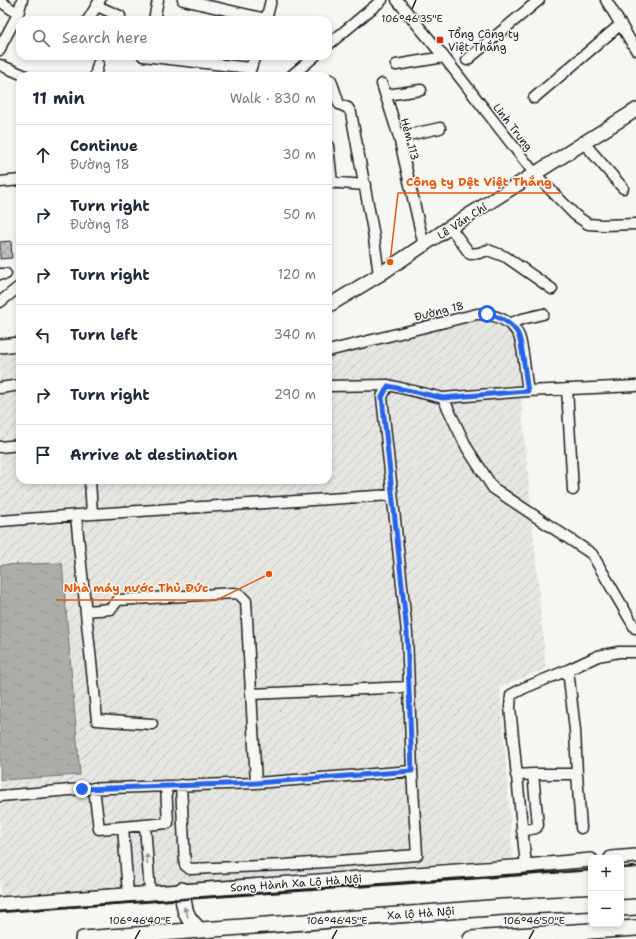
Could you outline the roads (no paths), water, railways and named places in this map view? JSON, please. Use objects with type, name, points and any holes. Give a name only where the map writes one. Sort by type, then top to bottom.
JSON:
[{"type":"highway","points":[[182,890],[186,915],[191,923],[200,930]]},
{"type":"highway","points":[[624,902],[636,901]]},
{"type":"highway","name":"Xa lộ Hà Nội","points":[[83,939],[503,907],[588,904]]},
{"type":"highway","points":[[503,907],[523,914]]},
{"type":"highway","points":[[624,908],[636,907]]},
{"type":"highway","name":"Xa lộ Hà Nội","points":[[217,939],[523,914],[588,910]]},
{"type":"highway","points":[[471,939],[636,928]]},
{"type":"main road","name":"Lê Văn Chí","points":[[332,304],[424,246],[450,227],[636,110]]},
{"type":"main road","points":[[0,346],[16,344]]},
{"type":"main road","points":[[624,857],[636,856]]},
{"type":"main road","name":"Song Hành Xa Lộ Hà Nội","points":[[0,904],[588,860]]},
{"type":"street","points":[[0,1],[18,14],[22,0]]},
{"type":"street","points":[[155,16],[158,0]]},
{"type":"street","points":[[183,0],[249,16]]},
{"type":"street","points":[[267,16],[271,0]]},
{"type":"street","points":[[332,42],[382,0]]},
{"type":"street","name":"Linh Trung","points":[[397,0],[444,57],[535,174],[576,215],[588,224],[636,224]]},
{"type":"street","points":[[467,60],[539,0]]},
{"type":"street","points":[[606,0],[636,50]]},
{"type":"street","points":[[90,16],[98,3],[120,16]]},
{"type":"street","points":[[1,46],[16,18]]},
{"type":"street","points":[[534,98],[621,24]]},
{"type":"street","points":[[396,65],[444,57]]},
{"type":"street","points":[[170,60],[249,72],[254,60]]},
{"type":"street","points":[[296,72],[310,60]]},
{"type":"street","points":[[96,72],[98,64]]},
{"type":"street","points":[[0,65],[17,72]]},
{"type":"street","points":[[332,83],[340,104],[348,108],[351,113],[374,231],[379,275]]},
{"type":"street","name":"Hẻm 113","points":[[382,84],[399,138],[424,246]]},
{"type":"street","points":[[386,95],[421,90]]},
{"type":"street","points":[[399,138],[440,128]]},
{"type":"street","points":[[584,143],[623,188]]},
{"type":"street","points":[[0,182],[16,180]]},
{"type":"street","points":[[332,183],[365,185]]},
{"type":"street","points":[[450,227],[470,254],[488,250],[506,258],[552,289]]},
{"type":"street","points":[[0,302],[16,289]]},
{"type":"street","name":"Đường 18","points":[[332,350],[477,314],[492,315],[509,324]]},
{"type":"street","points":[[528,391],[518,335],[509,324],[522,319],[544,314]]},
{"type":"street","points":[[0,388],[16,386]]},
{"type":"street","points":[[332,386],[388,386],[443,398],[528,391],[636,386]]},
{"type":"street","points":[[181,785],[185,865],[190,869],[286,865],[417,855],[412,771],[407,633],[382,397],[388,386]]},
{"type":"street","points":[[567,389],[573,490]]},
{"type":"street","points":[[443,398],[467,448],[492,488],[592,554],[635,628]]},
{"type":"street","points":[[0,447],[16,445]]},
{"type":"street","points":[[90,484],[92,514]]},
{"type":"street","points":[[0,521],[392,495]]},
{"type":"street","points":[[76,516],[97,720],[152,724]]},
{"type":"street","points":[[86,611],[111,609],[118,600],[234,593],[239,594],[246,601],[256,783]]},
{"type":"street","points":[[526,866],[510,707],[511,696],[524,688],[598,656],[619,652],[636,652]]},
{"type":"street","points":[[568,670],[575,730],[581,828]]},
{"type":"street","points":[[251,694],[409,687]]},
{"type":"street","points":[[0,796],[94,788],[256,783],[412,771]]},
{"type":"street","points":[[522,831],[536,828],[538,826],[533,774]]},
{"type":"street","points":[[516,775],[577,774]]},
{"type":"street","points":[[94,788],[98,829],[168,823],[166,786]]},
{"type":"street","points":[[145,825],[150,892]]},
{"type":"street","points":[[123,827],[128,894]]},
{"type":"water","points":[[62,563],[80,775],[0,780],[0,565]]},
{"type":"railway","points":[[624,868],[636,867]]},
{"type":"railway","points":[[0,912],[588,870]]},
{"type":"place","name":"Tổng Công ty Việt Thắng","points":[[440,40]]},
{"type":"place","name":"Công ty Dệt Việt Thắng","points":[[390,262]]},
{"type":"place","name":"Nhà máy nước Thủ Đức","points":[[269,574]]}]
